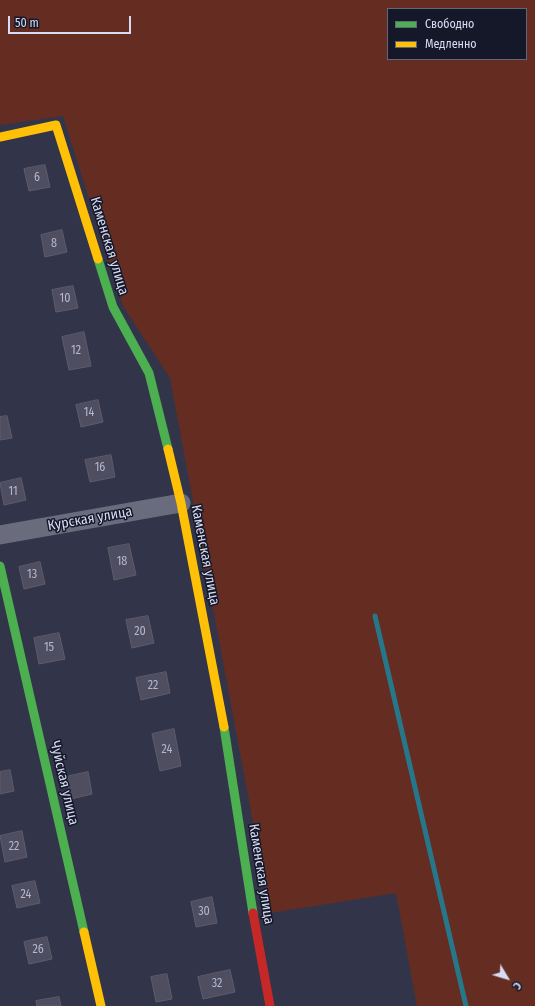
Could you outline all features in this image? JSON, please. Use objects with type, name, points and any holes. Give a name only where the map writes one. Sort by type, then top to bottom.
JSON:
[{"type":"street","name":"Каменская улица","points":[[0,137],[56,125],[113,307],[149,373],[181,503],[221,707],[253,916],[270,1006]]},
{"type":"street","name":"Курская улица","points":[[0,535],[181,503]]},
{"type":"street","name":"Чуйская улица","points":[[0,566],[101,1006]]},
{"type":"shaded area","points":[[0,0],[535,0],[535,1006],[417,1006],[396,893],[270,913],[170,378],[123,306],[63,116],[0,125]]},
{"type":"building","points":[[45,165],[50,187],[29,191],[24,169]]},
{"type":"building","points":[[62,230],[67,252],[45,257],[41,235]]},
{"type":"building","points":[[73,286],[78,308],[56,312],[52,290]]},
{"type":"building","points":[[84,332],[91,366],[69,370],[62,337]]},
{"type":"building","points":[[98,400],[103,422],[81,427],[76,405]]},
{"type":"building","points":[[7,416],[12,438],[0,440],[0,417]]},
{"type":"building","points":[[111,455],[115,477],[90,482],[85,460]]},
{"type":"building","points":[[21,478],[26,500],[4,505],[0,483]]},
{"type":"building","points":[[129,544],[136,575],[114,580],[108,548]]},
{"type":"building","points":[[40,562],[45,584],[24,589],[19,567]]},
{"type":"building","points":[[148,616],[154,643],[132,648],[126,620]]},
{"type":"building","points":[[59,633],[65,659],[39,664],[34,638]]},
{"type":"building","points":[[166,672],[170,693],[141,700],[136,678]]},
{"type":"building","points":[[174,729],[181,766],[160,771],[152,734]]},
{"type":"building","points":[[10,770],[14,791],[0,794],[0,772]]},
{"type":"building","points":[[88,772],[92,794],[71,799],[66,777]]},
{"type":"building","points":[[22,831],[27,857],[5,862],[0,836]]},
{"type":"building","points":[[35,881],[40,903],[17,908],[12,886]]},
{"type":"building","points":[[212,897],[217,923],[196,927],[191,902]]},
{"type":"building","points":[[47,937],[52,959],[29,964],[24,942]]},
{"type":"building","points":[[230,970],[235,992],[203,999],[198,977]]},
{"type":"building","points":[[167,974],[172,999],[156,1002],[151,977]]},
{"type":"building","points":[[59,997],[61,1006],[37,1006],[36,1001]]},
{"type":"waterway","points":[[375,616],[466,1006]]},
{"type":"traffic: fast","points":[[98,259],[113,307],[149,373],[168,449]]},
{"type":"traffic: fast","points":[[0,566],[84,932]]},
{"type":"traffic: fast","points":[[224,727],[253,913]]},
{"type":"traffic: slow","points":[[0,137],[56,125],[98,259]]},
{"type":"traffic: slow","points":[[168,449],[181,503],[224,727]]},
{"type":"traffic: slow","points":[[84,932],[101,1006]]},
{"type":"traffic: jam","points":[[253,913],[270,1006]]}]
